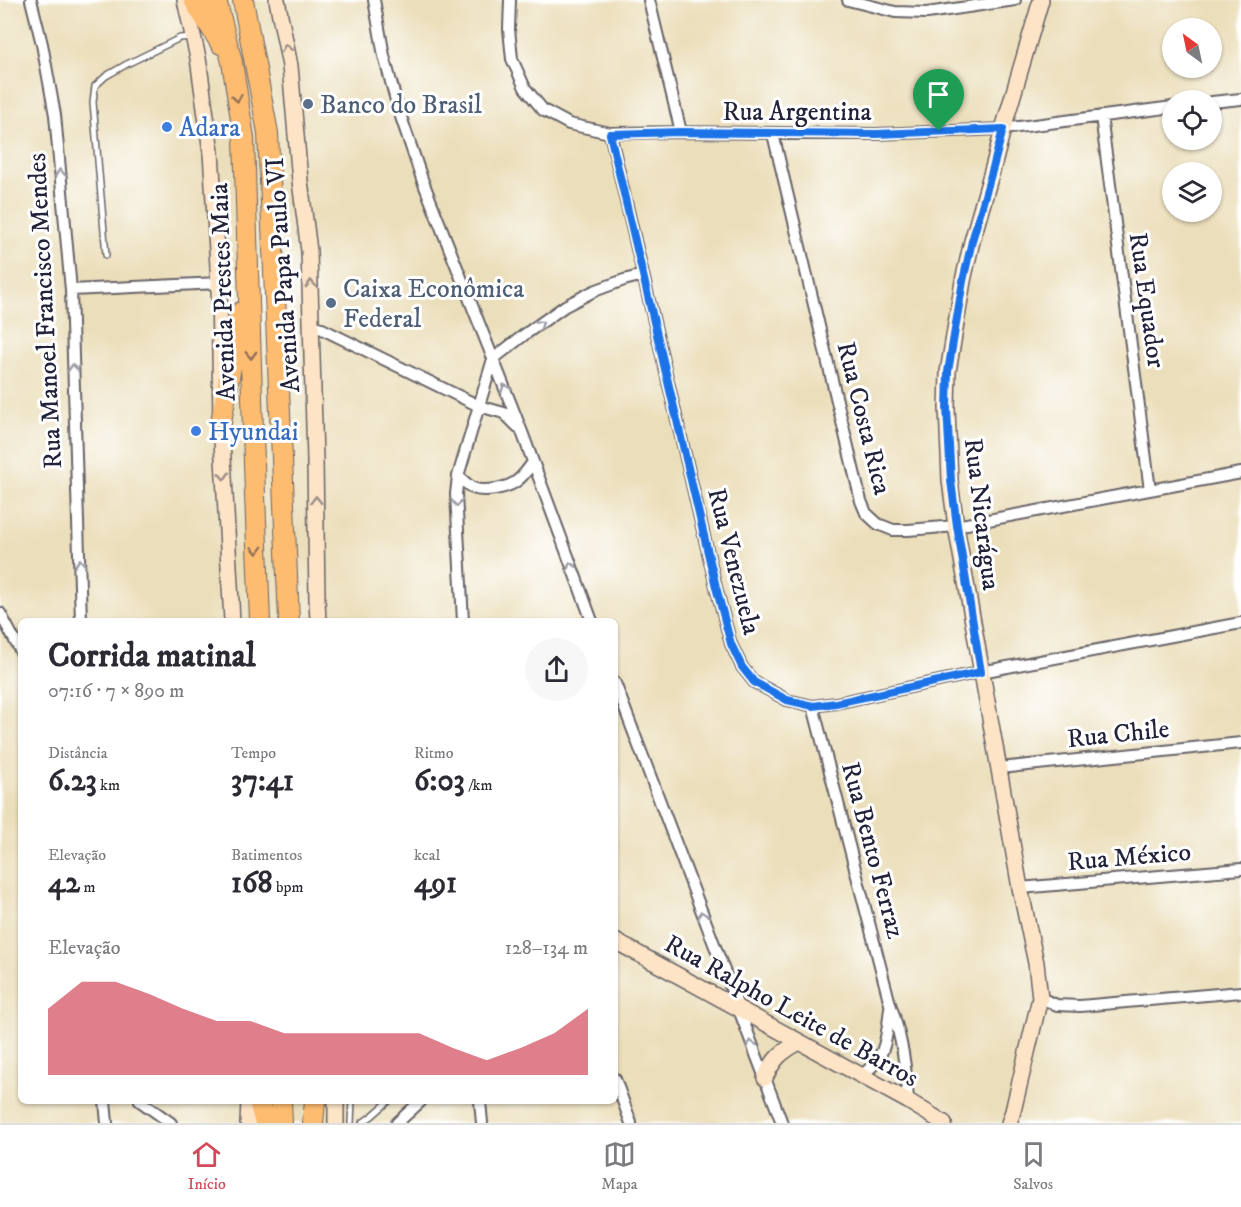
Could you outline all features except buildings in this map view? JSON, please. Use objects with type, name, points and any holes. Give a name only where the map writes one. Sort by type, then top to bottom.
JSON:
[{"type":"highway","points":[[194,0],[232,62]]},
{"type":"highway","name":"Avenida Prestes Maia","points":[[216,0],[232,62],[244,138],[260,618]]},
{"type":"highway","name":"Avenida Prestes Maia","points":[[243,0],[268,133],[289,618]]},
{"type":"highway","points":[[222,422],[248,271]]},
{"type":"highway","points":[[251,1104],[265,1123]]},
{"type":"highway","points":[[281,1104],[282,1123]]},
{"type":"highway","points":[[303,1104],[303,1123]]},
{"type":"highway","points":[[312,1123],[315,1104]]},
{"type":"street","name":"Rua Manoel Francisco Mendes","points":[[32,0],[45,55],[55,115],[71,290],[81,618]]},
{"type":"street","points":[[185,0],[198,58],[212,152],[232,618]]},
{"type":"street","name":"Avenida Papa Paulo VI","points":[[277,0],[290,66],[300,181],[309,251],[318,618]]},
{"type":"street","points":[[374,0],[384,56],[398,108],[422,179],[522,432],[591,618]]},
{"type":"street","name":"Rua Argentina","points":[[510,0],[509,30],[512,59],[525,88],[543,110],[568,124],[610,134],[681,132],[876,134],[1003,129],[1162,108]]},
{"type":"street","points":[[649,0],[681,132]]},
{"type":"street","points":[[848,0],[895,12],[927,13],[1015,0]]},
{"type":"street","name":"Rua Nicarágua","points":[[1012,1119],[1040,998],[1036,963],[1020,888],[957,526],[951,481],[947,408],[948,372],[965,271],[1041,0]]},
{"type":"street","points":[[1222,101],[1241,99]]},
{"type":"street","name":"Rua Equador","points":[[1101,116],[1150,490]]},
{"type":"street","name":"Rua Venezuela","points":[[610,134],[716,587],[731,644],[742,667],[754,682],[787,700],[813,706],[1241,623]]},
{"type":"street","name":"Rua Costa Rica","points":[[774,134],[861,501],[866,513],[878,524],[893,530],[957,526],[1241,473]]},
{"type":"street","points":[[463,618],[456,494],[458,476],[493,359],[565,306],[594,291],[643,276]]},
{"type":"street","points":[[71,290],[219,283]]},
{"type":"street","points":[[312,324],[479,406],[504,413],[522,432]]},
{"type":"street","points":[[458,476],[475,490],[505,487],[517,482],[533,462]]},
{"type":"street","points":[[0,613],[18,646]]},
{"type":"street","points":[[618,691],[782,1123]]},
{"type":"street","name":"Rua Bento Ferraz","points":[[813,706],[890,1004],[899,1029],[908,1101]]},
{"type":"street","name":"Rua Chile","points":[[1000,768],[1241,743]]},
{"type":"street","name":"Rua México","points":[[1020,888],[1241,869]]},
{"type":"street","name":"Rua Ralpho Leite de Barros","points":[[618,943],[908,1101],[944,1123]]},
{"type":"street","points":[[1040,998],[1057,1005],[1080,1006],[1241,992]]},
{"type":"street","name":"Rua Bento Ferraz","points":[[860,1075],[869,1071],[880,1058],[885,1046],[890,1004]]},
{"type":"street","points":[[765,1078],[772,1062],[783,1051],[799,1042]]},
{"type":"street","points":[[618,1087],[631,1123]]},
{"type":"street","points":[[105,1104],[107,1123]]},
{"type":"street","points":[[144,1104],[171,1123]]},
{"type":"street","points":[[248,1123],[249,1104]]},
{"type":"street","points":[[336,1104],[336,1123]]},
{"type":"street","points":[[397,1123],[417,1104]]},
{"type":"street","points":[[480,1104],[482,1123]]},
{"type":"lane","points":[[106,255],[93,102],[94,86],[105,76],[127,64],[180,39],[194,37]]},
{"type":"lane","points":[[351,1104],[351,1123]]},
{"type":"lane","points":[[362,1123],[386,1104]]},
{"type":"place","name":"Banco do Brasil","points":[[308,104]]},
{"type":"place","name":"Adara","points":[[167,127]]},
{"type":"place","name":"Caixa Econômica Federal","points":[[331,303]]},
{"type":"place","name":"Hyundai","points":[[196,431]]},
{"type":"route","points":[[1003,129],[972,241],[948,372],[947,408],[951,481],[981,672],[836,703],[813,706],[787,700],[754,682],[742,667],[731,644],[610,134],[681,132],[876,134],[939,131],[1003,129]]}]
